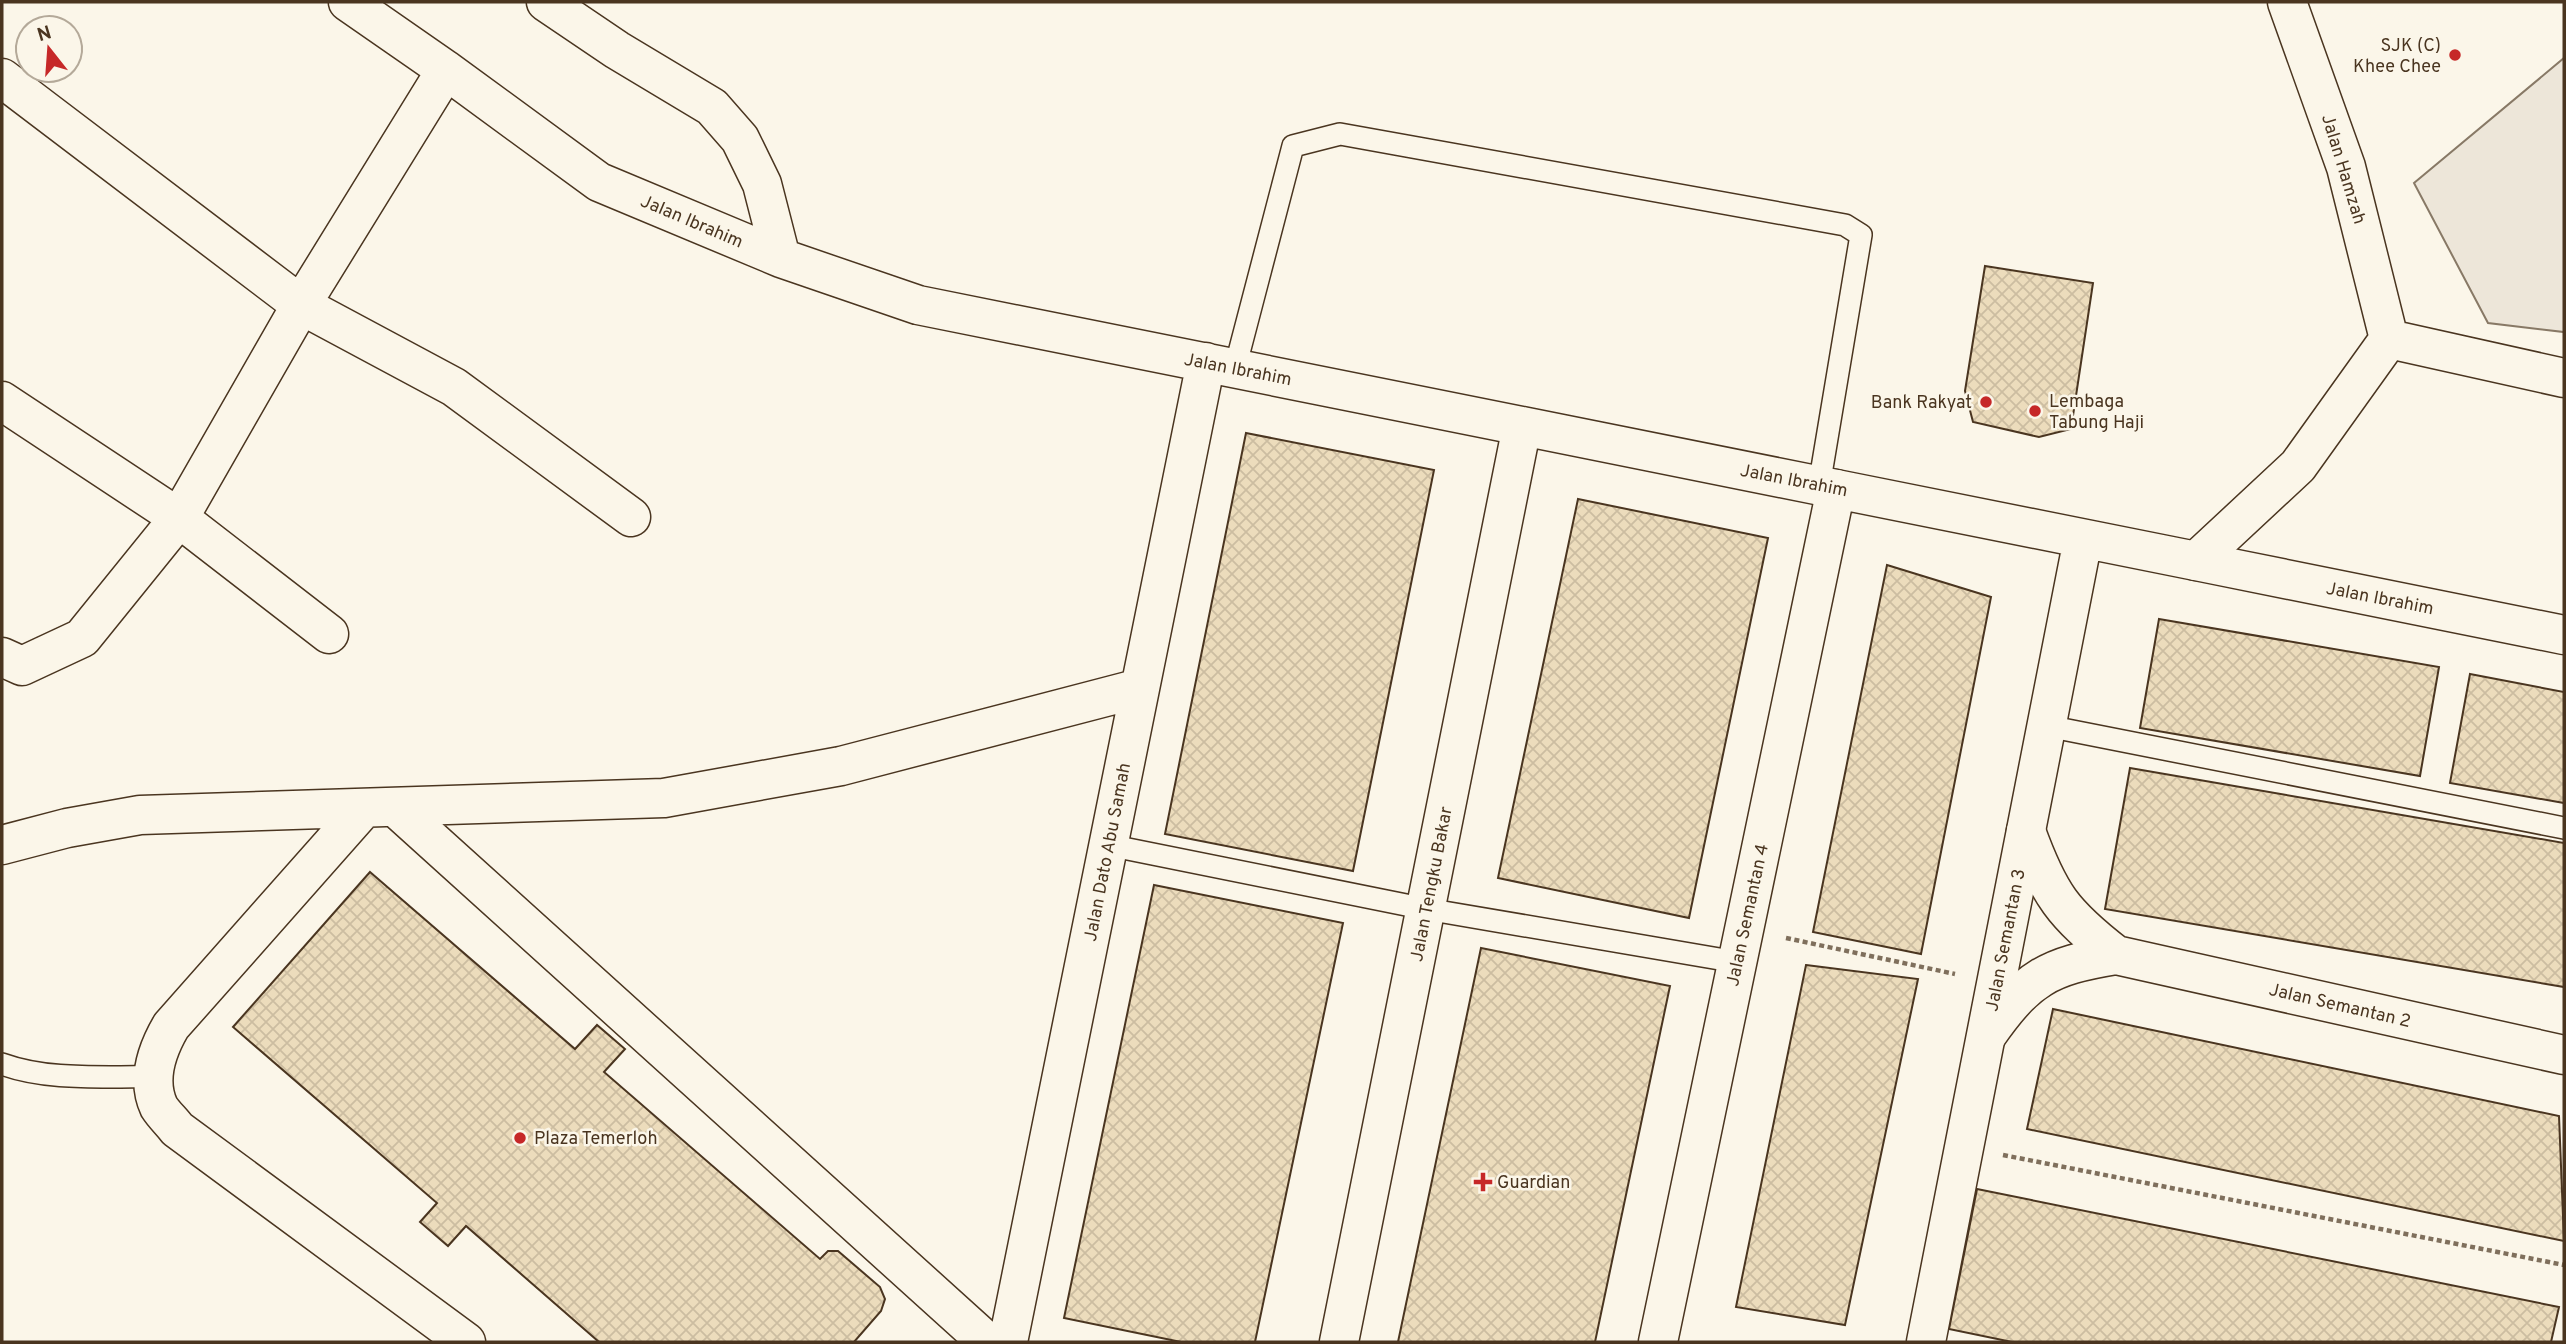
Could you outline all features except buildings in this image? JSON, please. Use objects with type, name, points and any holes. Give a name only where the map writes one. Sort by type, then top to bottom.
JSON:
[{"type":"street","name":"Jalan Ibrahim","points":[[348,2],[599,182],[782,258],[918,305],[2564,635]]},
{"type":"street","points":[[546,2],[617,50],[712,107],[740,139],[762,184],[782,258]]},
{"type":"street","name":"Jalan Hamzah","points":[[2287,2],[2346,167],[2389,339]]},
{"type":"street","points":[[2,656],[22,666],[82,638],[179,518],[302,304],[446,70]]},
{"type":"street","points":[[2,78],[302,304],[454,387],[631,517]]},
{"type":"street","points":[[2196,561],[2298,466],[2389,339],[2564,378]]},
{"type":"street","name":"Jalan Dato Abu Samah","points":[[985,1340],[1108,845],[1140,688],[1220,365]]},
{"type":"street","points":[[2,401],[179,518],[329,634]]},
{"type":"street","name":"Jalan Tengku Bakar","points":[[1339,1342],[1522,426]]},
{"type":"street","name":"Jalan Semantan 4","points":[[1658,1342],[1741,946],[1828,487]]},
{"type":"street","name":"Jalan Semantan 3","points":[[1927,1342],[2084,539]]},
{"type":"street","points":[[2,845],[67,828],[140,815],[664,798],[841,766],[1140,688]]},
{"type":"street","points":[[379,807],[171,1026],[158,1048],[153,1077],[159,1106],[177,1129],[466,1342]]},
{"type":"street","points":[[379,807],[985,1340]]},
{"type":"street","name":"Jalan Semantan 2","points":[[2026,831],[2054,897],[2079,926],[2116,954]]},
{"type":"street","name":"Jalan Semantan 2","points":[[1987,1035],[2010,1003],[2042,976],[2076,961],[2116,954],[2564,1055]]},
{"type":"lane","points":[[1220,365],[1293,146],[1340,134],[1845,225],[1861,235],[1828,487]]},
{"type":"lane","points":[[2047,726],[2564,828]]},
{"type":"lane","points":[[1108,845],[1426,909],[1741,946]]},
{"type":"lane","points":[[2,1064],[44,1074],[153,1077]]},
{"type":"path","points":[[1741,946],[1997,983]]},
{"type":"path","points":[[1965,1147],[2564,1265]]},
{"type":"shaded area","points":[[2564,58],[2564,332],[2488,323],[2414,183]]},
{"type":"place","name":"SJK (C) Khee Chee","points":[[2455,55]]},
{"type":"place","name":"Bank Rakyat","points":[[1986,402]]},
{"type":"place","name":"Lembaga Tabung Haji","points":[[2035,411]]},
{"type":"place","name":"Plaza Temerloh","points":[[520,1138]]},
{"type":"place","name":"Guardian","points":[[1483,1182]]}]
